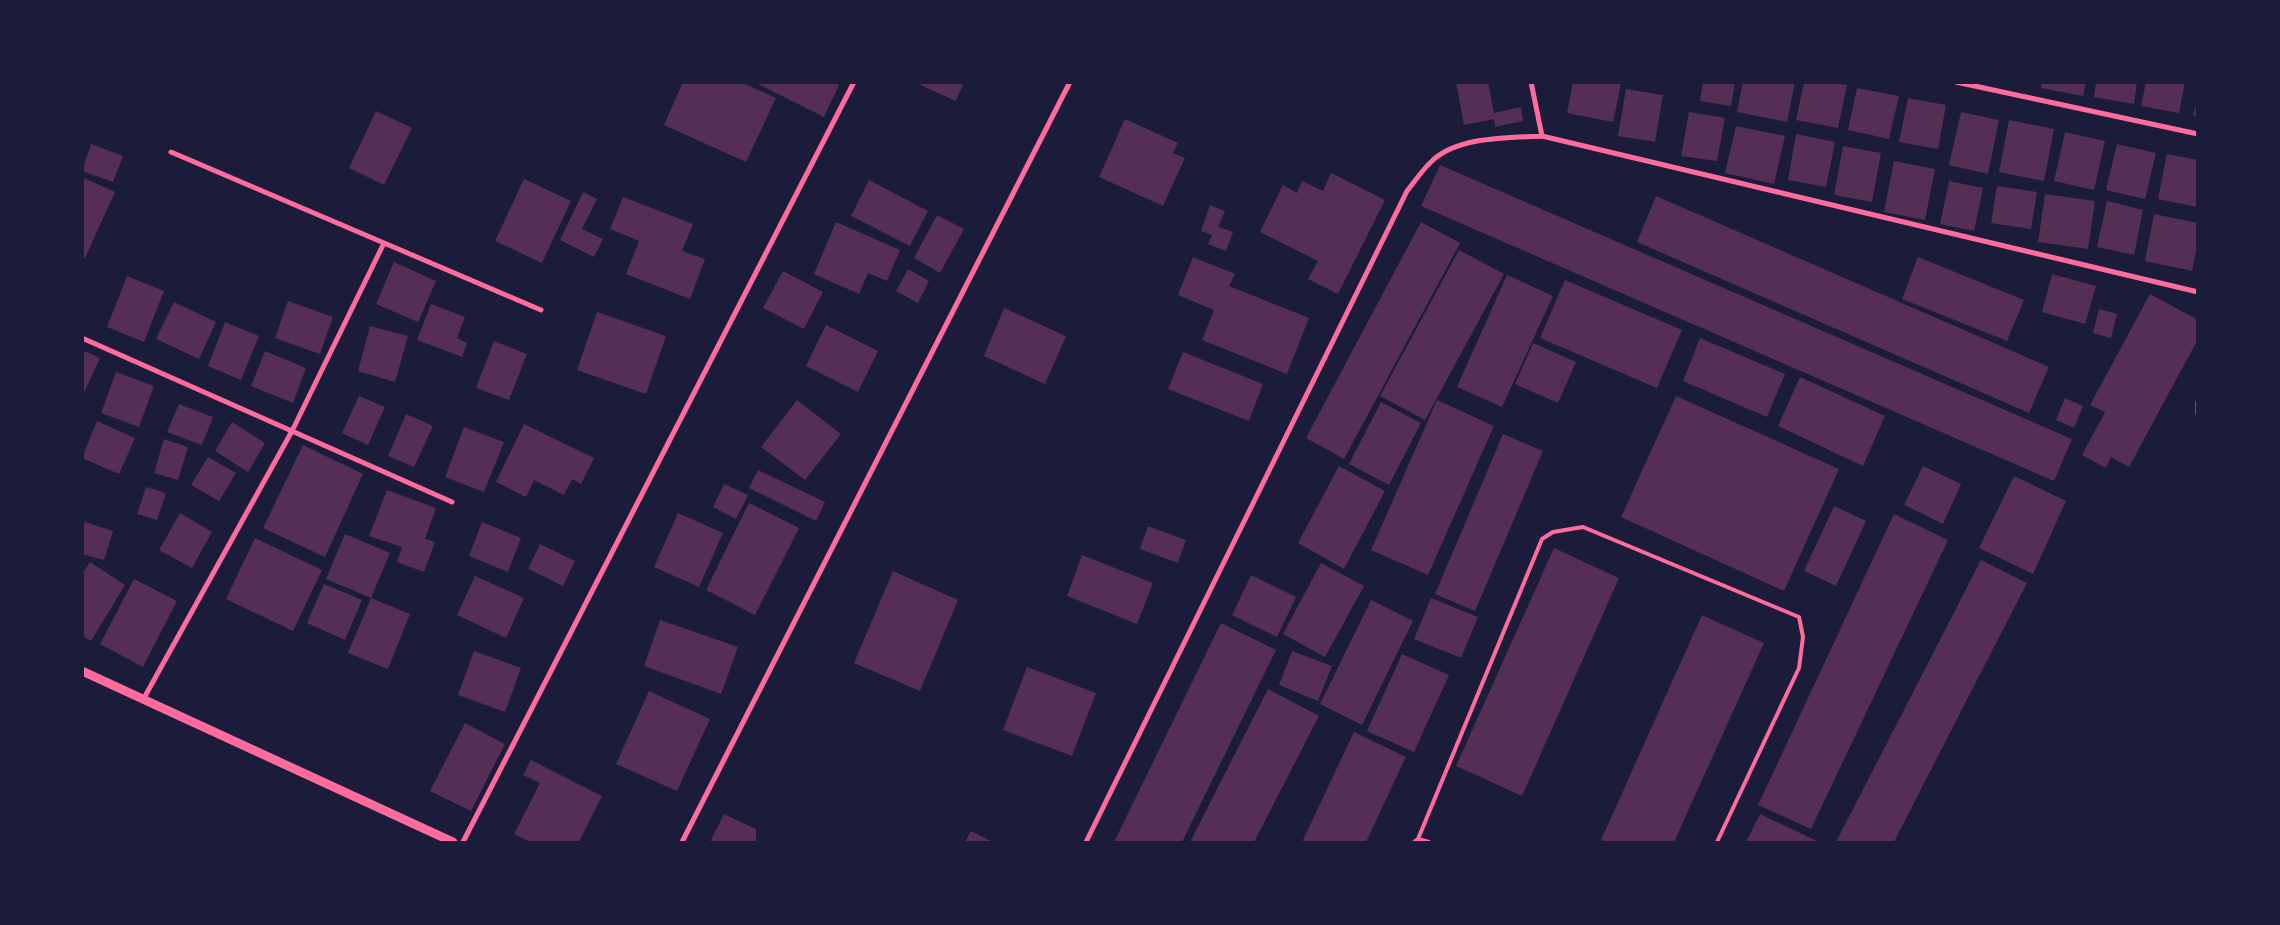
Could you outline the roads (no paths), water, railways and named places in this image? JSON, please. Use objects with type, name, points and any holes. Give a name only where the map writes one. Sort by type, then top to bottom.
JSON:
[{"type":"street","points":[[463,842],[854,82]]},
{"type":"street","points":[[682,842],[1070,82]]},
{"type":"street","points":[[1531,82],[1542,136]]},
{"type":"street","points":[[1956,82],[2198,134]]},
{"type":"street","points":[[1086,842],[1407,190],[1432,160],[1457,147],[1492,138],[1542,136],[2198,292]]},
{"type":"street","points":[[171,152],[541,310]]},
{"type":"street","points":[[144,698],[292,431],[384,243]]},
{"type":"street","points":[[82,338],[452,502]]},
{"type":"street","points":[[2198,402],[2198,413]]},
{"type":"street","points":[[82,671],[453,842]]},
{"type":"lane","points":[[1414,842],[1418,839],[1542,538],[1553,532],[1583,527],[1799,617],[1803,637],[1799,668],[1717,842]]},
{"type":"lane","points":[[1418,839],[1430,842]]}]
